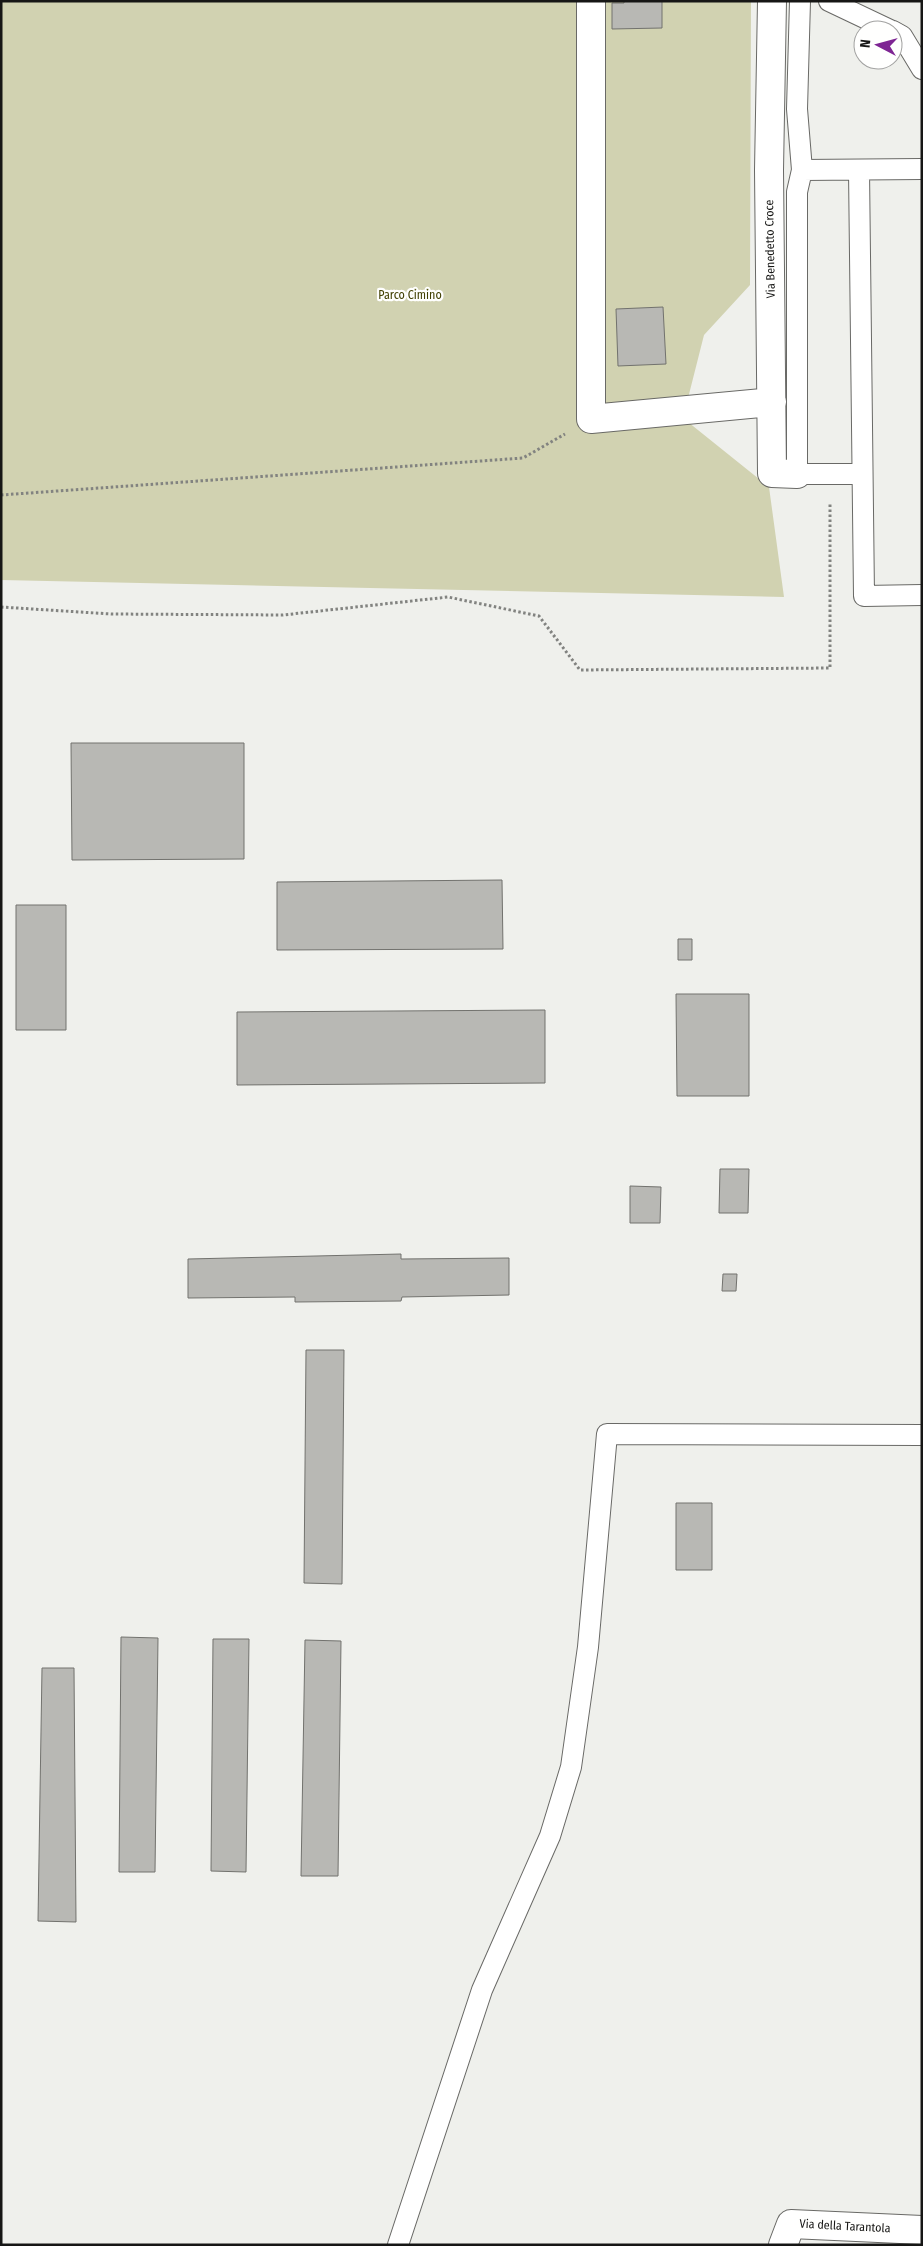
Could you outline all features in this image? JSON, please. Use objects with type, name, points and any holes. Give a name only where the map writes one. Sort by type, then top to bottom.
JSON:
[{"type":"street","points":[[591,1],[591,419],[772,402]]},
{"type":"street","name":"Via Benedetto Croce","points":[[772,1],[769,170],[772,473],[797,474]]},
{"type":"street","name":"Via della Tarantola","points":[[783,2245],[790,2224],[922,2230]]},
{"type":"lane","points":[[800,1],[797,109],[802,170],[797,192],[797,474],[862,474]]},
{"type":"lane","points":[[829,1],[869,20]]},
{"type":"lane","points":[[903,38],[922,69]]},
{"type":"lane","points":[[802,170],[922,169]]},
{"type":"lane","points":[[859,170],[864,596],[922,595]]},
{"type":"lane","points":[[398,2245],[482,1990],[550,1836],[571,1766],[588,1648],[607,1434],[922,1435]]},
{"type":"path","points":[[1,495],[523,458],[591,419]]},
{"type":"path","points":[[1,607],[111,614],[283,615],[448,596],[539,616],[580,670],[830,668],[830,474]]},
{"type":"green space","name":"Parco Cimino","points":[[1,1],[751,1],[750,285],[704,335],[683,418],[769,487],[784,597],[1,580]]},
{"type":"building","points":[[624,1],[662,1],[662,28],[612,29],[612,3],[624,3]]},
{"type":"building","points":[[663,307],[666,364],[618,366],[616,309]]},
{"type":"building","points":[[71,743],[244,743],[244,859],[72,860]]},
{"type":"building","points":[[502,880],[503,949],[277,950],[277,882]]},
{"type":"building","points":[[16,905],[66,905],[66,1030],[16,1030]]},
{"type":"building","points":[[678,939],[692,939],[692,960],[678,960]]},
{"type":"building","points":[[676,994],[749,994],[749,1096],[677,1096]]},
{"type":"building","points":[[545,1010],[545,1083],[237,1085],[237,1012]]},
{"type":"building","points":[[720,1169],[749,1169],[748,1213],[719,1213]]},
{"type":"building","points":[[630,1186],[661,1187],[660,1223],[630,1223]]},
{"type":"building","points":[[401,1254],[401,1259],[509,1258],[509,1295],[402,1297],[401,1301],[295,1302],[295,1297],[188,1298],[188,1259]]},
{"type":"building","points":[[723,1274],[737,1274],[736,1291],[722,1291]]},
{"type":"building","points":[[306,1350],[344,1350],[342,1584],[304,1583]]},
{"type":"building","points":[[676,1503],[712,1503],[712,1570],[676,1570]]},
{"type":"building","points":[[121,1637],[158,1638],[155,1872],[119,1872]]},
{"type":"building","points":[[213,1639],[249,1639],[246,1872],[211,1871]]},
{"type":"building","points":[[305,1640],[341,1641],[338,1876],[301,1876]]},
{"type":"building","points":[[42,1668],[74,1668],[76,1922],[38,1921]]}]
